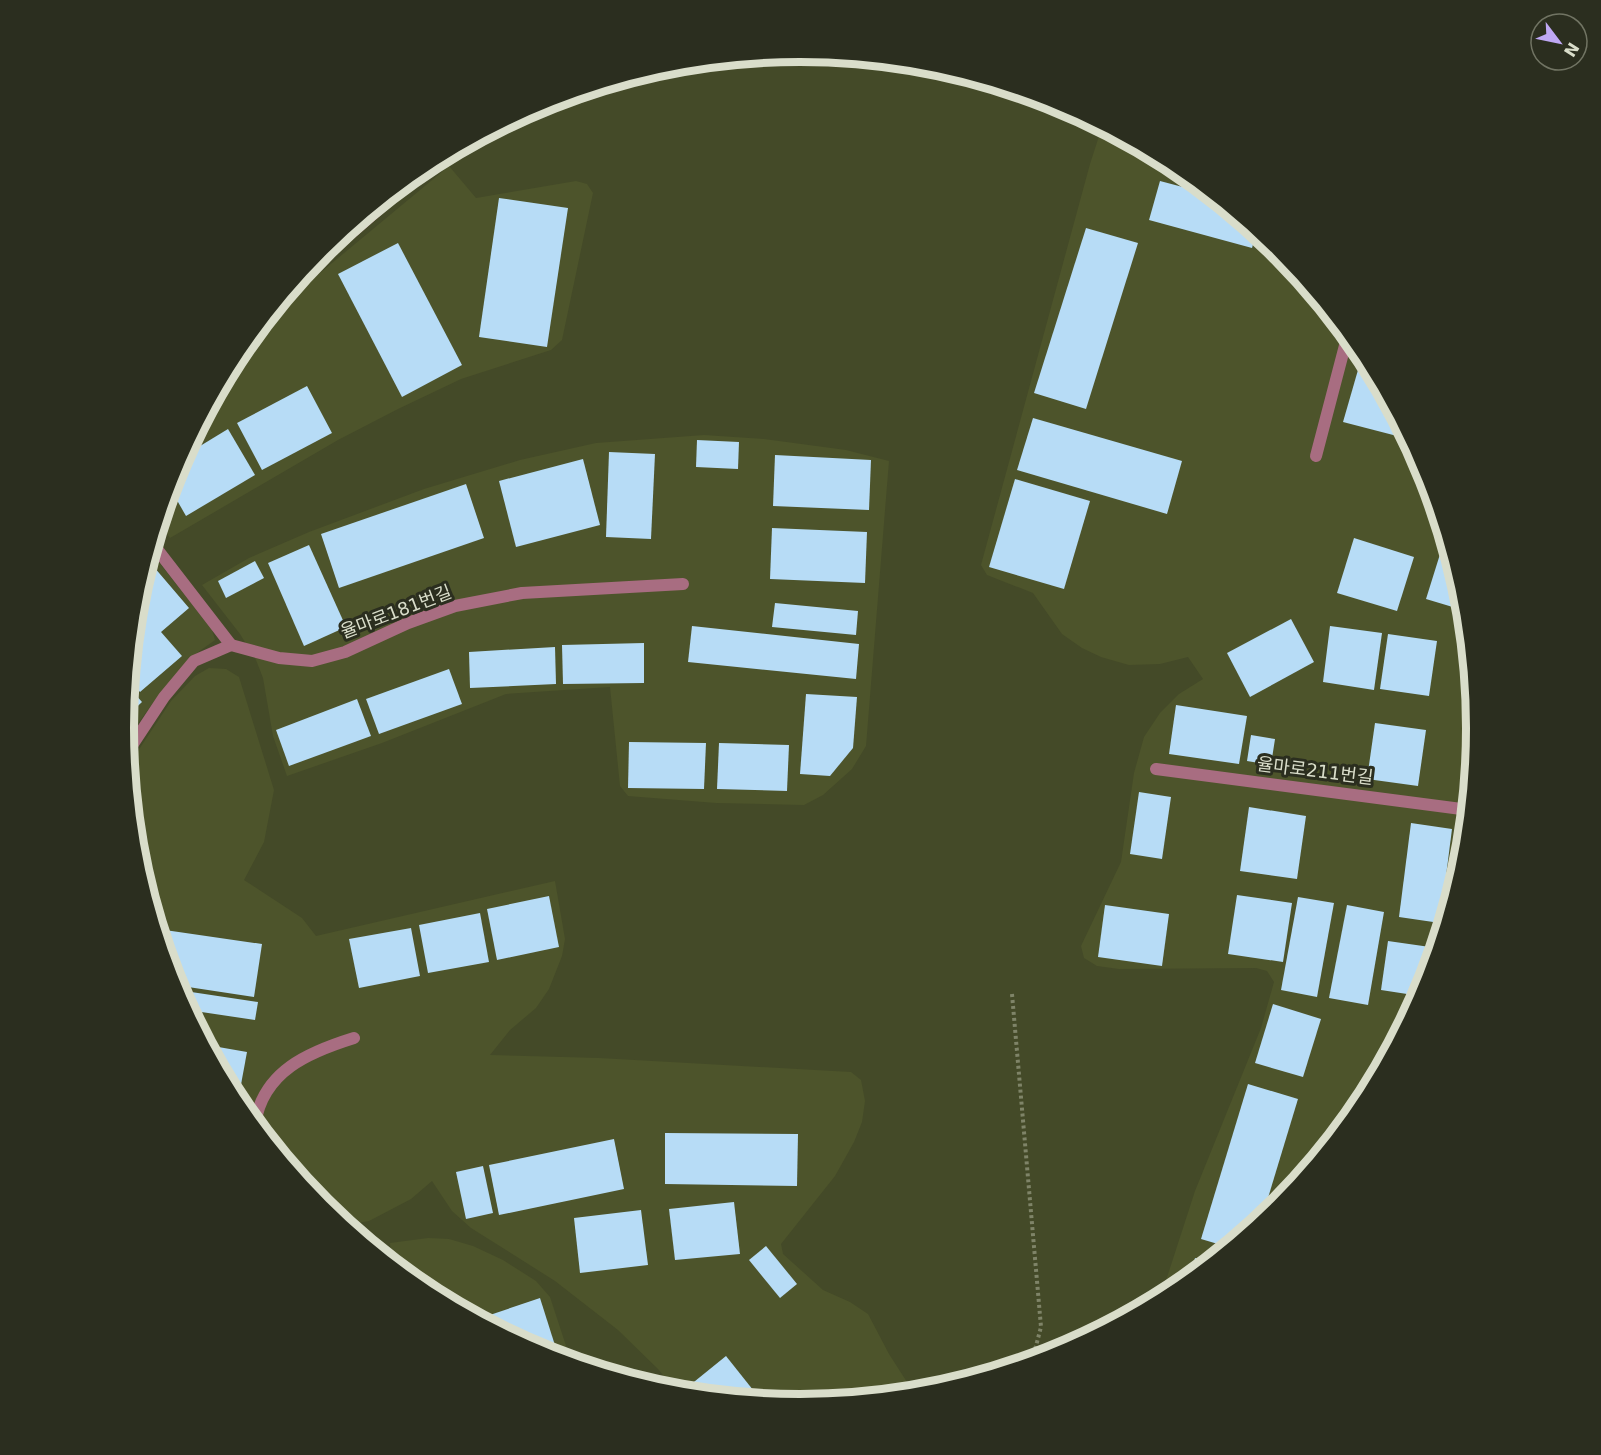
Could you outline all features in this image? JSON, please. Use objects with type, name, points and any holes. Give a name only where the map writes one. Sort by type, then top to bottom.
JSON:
[{"type":"lane","points":[[1316,456],[1345,345]]},
{"type":"lane","points":[[135,740],[164,697],[194,661],[231,645],[158,551]]},
{"type":"lane","name":"율마로181번길","points":[[231,645],[279,658],[312,661],[345,651],[408,622],[455,606],[522,593],[683,584]]},
{"type":"lane","name":"율마로211번길","points":[[1156,769],[1461,809]]},
{"type":"lane","points":[[259,1114],[268,1089],[292,1065],[313,1051],[354,1038]]},
{"type":"path","points":[[1012,994],[1041,1327],[1035,1351]]},
{"type":"shaded area","points":[[1100,133],[1171,174],[1240,227],[1301,288],[1354,357],[1398,433],[1431,513],[1454,598],[1465,684],[1465,771],[1454,857],[1431,942],[1398,1022],[1354,1098],[1301,1167],[1240,1228],[1206,1256],[1165,1285],[1195,1191],[1261,1028],[1274,982],[1267,971],[1256,968],[1119,969],[1097,966],[1084,958],[1081,946],[1121,862],[1134,773],[1144,737],[1160,713],[1179,694],[1203,679],[1188,657],[1160,664],[1129,665],[1101,657],[1082,648],[1062,634],[1033,593],[987,575],[981,565]]},
{"type":"shaded area","points":[[449,166],[476,198],[576,181],[587,184],[593,193],[562,340],[551,350],[461,379],[398,409],[338,440],[170,538],[165,531],[170,513],[203,433],[247,357],[296,293]]},
{"type":"shaded area","points":[[704,435],[764,439],[846,450],[889,461],[866,746],[852,769],[823,795],[804,805],[716,803],[628,796],[620,786],[610,687],[506,694],[382,743],[287,776],[273,736],[263,678],[256,660],[240,634],[202,585],[249,558],[309,532],[424,489],[520,460],[596,443]]},
{"type":"shaded area","points":[[156,559],[212,630],[215,640],[194,655],[158,696],[134,729],[140,641]]},
{"type":"shaded area","points":[[209,668],[226,669],[239,677],[274,790],[264,842],[244,880],[302,918],[316,936],[555,881],[565,939],[562,956],[549,989],[536,1008],[510,1030],[490,1055],[599,1058],[851,1072],[861,1080],[865,1101],[862,1122],[854,1142],[835,1176],[781,1244],[783,1254],[823,1290],[850,1302],[868,1314],[909,1384],[844,1392],[800,1394],[714,1388],[667,1380],[618,1330],[555,1281],[471,1228],[452,1211],[432,1181],[411,1199],[369,1221],[356,1223],[330,1198],[272,1133],[224,1060],[185,982],[157,900],[140,814],[135,755],[171,701],[195,676]]},
{"type":"shaded area","points":[[428,1238],[449,1239],[473,1246],[503,1260],[536,1281],[550,1297],[568,1351],[506,1325],[467,1304],[395,1256],[391,1253],[390,1243]]},
{"type":"building","points":[[1160,181],[1193,190],[1254,241],[1252,248],[1149,220]]},
{"type":"building","points":[[499,198],[568,208],[547,347],[479,337]]},
{"type":"building","points":[[1086,228],[1138,243],[1086,409],[1034,393]]},
{"type":"building","points":[[398,243],[462,365],[402,397],[338,274]]},
{"type":"building","points":[[1359,365],[1398,433],[1397,436],[1343,422]]},
{"type":"building","points":[[307,386],[332,433],[262,470],[237,423]]},
{"type":"building","points":[[1033,418],[1182,461],[1167,514],[1017,470]]},
{"type":"building","points":[[228,429],[255,475],[186,516],[176,498],[196,448]]},
{"type":"building","points":[[697,440],[739,442],[738,469],[696,467]]},
{"type":"building","points":[[609,452],[655,454],[651,539],[606,537]]},
{"type":"building","points":[[775,455],[871,460],[869,510],[773,506]]},
{"type":"building","points":[[583,459],[600,525],[516,547],[499,481]]},
{"type":"building","points":[[1015,479],[1090,501],[1064,589],[989,567]]},
{"type":"building","points":[[466,484],[484,538],[339,588],[321,534]]},
{"type":"building","points":[[772,528],[867,532],[865,583],[770,579]]},
{"type":"building","points":[[1354,538],[1414,557],[1397,611],[1337,593]]},
{"type":"building","points":[[309,545],[346,627],[304,646],[268,563]]},
{"type":"building","points":[[1442,548],[1456,608],[1426,599]]},
{"type":"building","points":[[255,561],[264,578],[226,598],[218,581]]},
{"type":"building","points":[[154,567],[189,608],[161,632],[182,656],[140,692],[136,687],[140,641]]},
{"type":"building","points":[[775,603],[858,611],[856,635],[772,627]]},
{"type":"building","points":[[1291,619],[1314,662],[1250,697],[1227,653]]},
{"type":"building","points":[[692,626],[859,644],[856,679],[688,662]]},
{"type":"building","points":[[1330,626],[1382,633],[1374,690],[1323,682]]},
{"type":"building","points":[[1388,634],[1437,641],[1429,696],[1380,689]]},
{"type":"building","points":[[644,643],[644,683],[563,684],[562,645]]},
{"type":"building","points":[[555,647],[556,684],[470,688],[469,652]]},
{"type":"building","points":[[449,669],[462,704],[379,734],[366,699]]},
{"type":"building","points":[[806,694],[857,697],[853,748],[830,776],[800,774]]},
{"type":"building","points":[[136,695],[142,702],[135,709]]},
{"type":"building","points":[[357,699],[371,736],[289,766],[276,730]]},
{"type":"building","points":[[1176,705],[1247,716],[1239,764],[1169,754]]},
{"type":"building","points":[[1375,723],[1426,730],[1418,786],[1367,779]]},
{"type":"building","points":[[1251,735],[1275,739],[1271,765],[1247,761]]},
{"type":"building","points":[[629,742],[706,743],[704,789],[628,788]]},
{"type":"building","points":[[719,743],[789,745],[787,791],[717,789]]},
{"type":"building","points":[[1139,792],[1171,797],[1162,859],[1130,854]]},
{"type":"building","points":[[1249,807],[1306,816],[1297,879],[1240,871]]},
{"type":"building","points":[[1411,823],[1452,829],[1442,906],[1437,923],[1399,917]]},
{"type":"building","points":[[1237,895],[1292,903],[1283,962],[1228,954]]},
{"type":"building","points":[[549,896],[559,947],[497,960],[487,909]]},
{"type":"building","points":[[1298,897],[1334,903],[1317,997],[1281,990]]},
{"type":"building","points":[[1105,905],[1169,914],[1162,966],[1098,957]]},
{"type":"building","points":[[1347,905],[1384,912],[1368,1005],[1329,998]]},
{"type":"building","points":[[480,913],[489,962],[428,973],[419,925]]},
{"type":"building","points":[[411,928],[420,976],[359,988],[349,939]]},
{"type":"building","points":[[166,930],[262,944],[254,997],[187,987]]},
{"type":"building","points":[[1388,941],[1429,947],[1410,995],[1381,990]]},
{"type":"building","points":[[189,992],[258,1002],[255,1020],[198,1012]]},
{"type":"building","points":[[1273,1004],[1321,1019],[1303,1077],[1255,1063]]},
{"type":"building","points":[[217,1047],[247,1052],[241,1087]]},
{"type":"building","points":[[1248,1084],[1298,1099],[1267,1202],[1220,1245],[1201,1239]]},
{"type":"building","points":[[665,1133],[798,1134],[797,1186],[665,1184]]},
{"type":"building","points":[[614,1139],[624,1189],[499,1215],[489,1165]]},
{"type":"building","points":[[483,1166],[493,1213],[466,1219],[456,1172]]},
{"type":"building","points":[[734,1202],[740,1254],[675,1260],[669,1209]]},
{"type":"building","points":[[641,1210],[648,1265],[580,1273],[574,1218]]},
{"type":"building","points":[[766,1246],[797,1284],[780,1298],[749,1260]]},
{"type":"building","points":[[1195,1258],[1201,1260],[1193,1265]]},
{"type":"building","points":[[540,1298],[555,1347],[506,1325],[488,1315]]},
{"type":"building","points":[[726,1356],[754,1392],[714,1388],[691,1384]]}]
